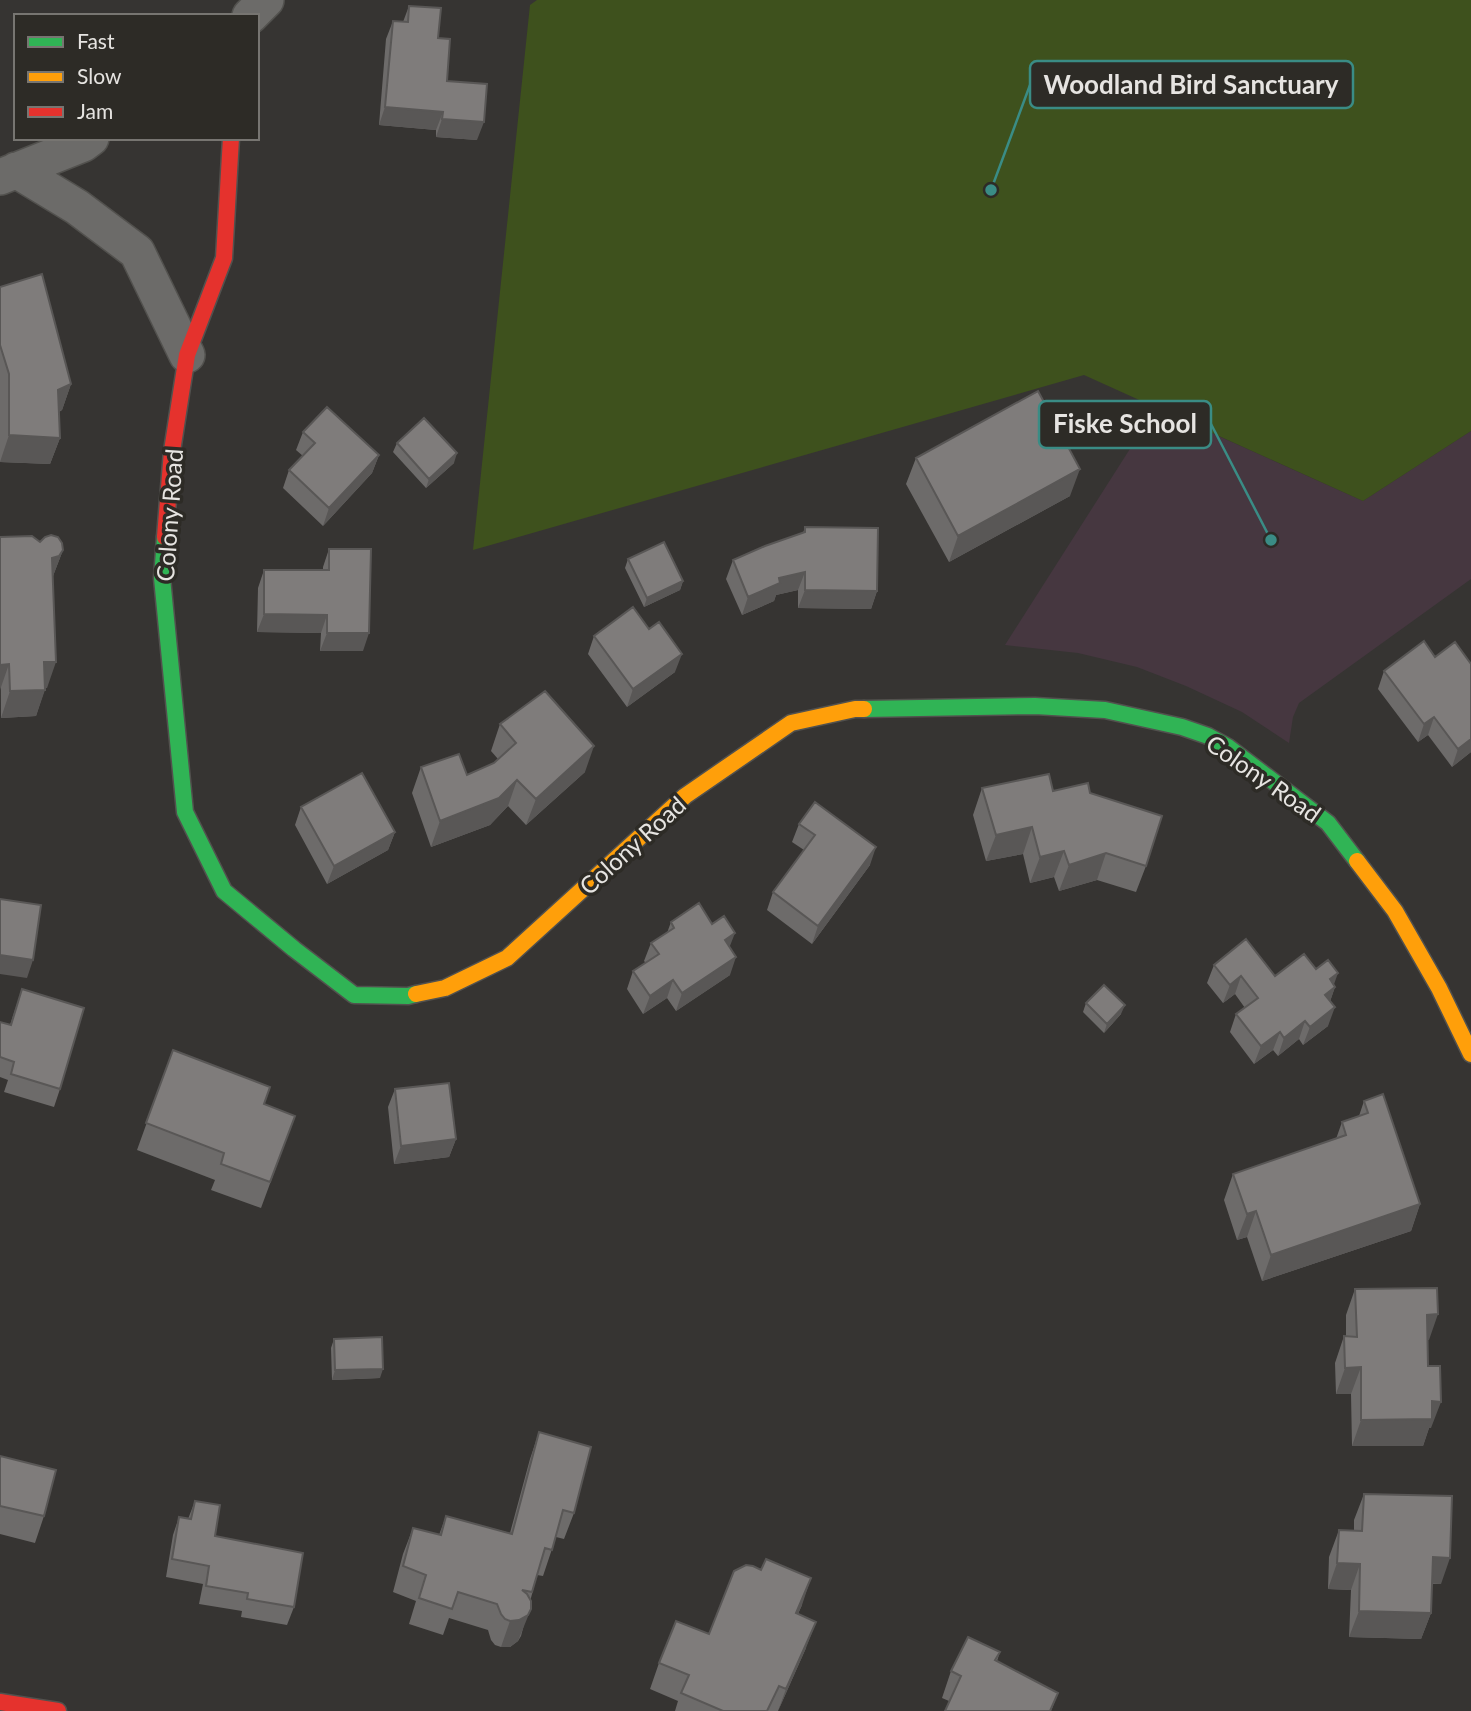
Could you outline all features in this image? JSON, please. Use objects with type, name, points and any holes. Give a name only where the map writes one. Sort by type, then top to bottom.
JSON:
[{"type":"street","points":[[252,14],[265,0]]},
{"type":"street","points":[[8,174],[88,140]]},
{"type":"street","name":"Colony Road","points":[[231,140],[224,258],[187,355],[172,451],[162,578],[185,812],[224,891],[354,995],[408,996],[444,988],[507,958],[685,796],[791,723],[855,709],[1035,706],[1105,710],[1182,727],[1208,736],[1228,747],[1328,823],[1395,911],[1439,988],[1471,1054]]},
{"type":"street","points":[[8,174],[77,207],[137,252],[187,355]]},
{"type":"street","points":[[0,1702],[58,1711]]},
{"type":"shaded area","points":[[1156,408],[1363,501],[1471,431],[1471,579],[1299,703],[1293,717],[1289,743],[1242,712],[1137,667],[1078,653],[1005,645]]},
{"type":"green space","points":[[537,0],[1471,0],[1471,431],[1363,501],[1084,375],[473,550],[530,5]]},
{"type":"building","points":[[409,6],[441,8],[438,38],[450,39],[447,81],[487,84],[484,122],[442,119],[443,112],[385,107],[393,21],[408,22]]},
{"type":"building","points":[[42,274],[71,384],[58,390],[60,438],[9,435],[9,374],[0,345],[0,287]]},
{"type":"building","points":[[1038,391],[1080,469],[958,536],[916,458]]},
{"type":"building","points":[[327,407],[379,455],[329,508],[289,470],[315,443],[303,432]]},
{"type":"building","points":[[424,418],[457,453],[429,479],[397,443]]},
{"type":"building","points":[[805,527],[878,528],[877,591],[805,590],[805,572],[779,578],[780,583],[748,597],[733,560],[805,532]]},
{"type":"building","points":[[51,535],[58,537],[63,550],[59,556],[52,558],[56,662],[44,662],[45,690],[10,691],[9,664],[0,665],[0,537],[32,536],[40,542]]},
{"type":"building","points":[[664,542],[683,581],[647,598],[628,559]]},
{"type":"building","points":[[329,549],[371,549],[369,633],[327,633],[327,615],[264,614],[264,570],[329,570]]},
{"type":"building","points":[[633,607],[649,629],[659,622],[682,654],[633,689],[594,636]]},
{"type":"building","points":[[1424,641],[1435,657],[1455,642],[1471,664],[1471,739],[1458,749],[1434,717],[1424,724],[1384,671]]},
{"type":"building","points":[[545,691],[594,746],[536,799],[517,780],[499,798],[440,821],[421,767],[459,754],[467,775],[494,763],[516,743],[500,724]]},
{"type":"building","points":[[362,773],[395,832],[334,866],[301,807]]},
{"type":"building","points":[[1049,774],[1053,791],[1088,783],[1090,793],[1162,816],[1146,866],[1106,853],[1069,865],[1064,851],[1040,857],[1032,827],[996,835],[982,788]]},
{"type":"building","points":[[815,802],[876,847],[818,926],[773,892],[815,835],[799,824]]},
{"type":"building","points":[[0,899],[41,905],[33,960],[0,955]]},
{"type":"building","points":[[699,903],[712,924],[724,916],[735,933],[725,940],[736,957],[682,993],[673,980],[650,996],[633,971],[659,954],[651,943],[674,928],[671,922]]},
{"type":"building","points":[[1246,939],[1275,976],[1304,954],[1316,969],[1328,960],[1338,973],[1330,979],[1335,987],[1325,995],[1335,1007],[1310,1027],[1305,1021],[1284,1038],[1280,1032],[1261,1046],[1236,1014],[1258,998],[1241,976],[1230,985],[1214,965]]},
{"type":"building","points":[[1104,985],[1125,1005],[1107,1024],[1086,1003]]},
{"type":"building","points":[[22,989],[84,1008],[60,1089],[11,1074],[14,1062],[0,1057],[0,1022],[11,1025]]},
{"type":"building","points":[[173,1050],[270,1087],[264,1104],[295,1116],[270,1182],[221,1164],[224,1153],[146,1123]]},
{"type":"building","points":[[449,1083],[456,1139],[401,1146],[395,1089]]},
{"type":"building","points":[[1383,1094],[1420,1204],[1271,1255],[1256,1211],[1247,1214],[1233,1174],[1346,1135],[1342,1122],[1368,1113],[1364,1101]]},
{"type":"building","points":[[1437,1288],[1438,1314],[1427,1315],[1428,1366],[1440,1366],[1441,1402],[1432,1401],[1432,1419],[1361,1420],[1361,1367],[1345,1368],[1344,1336],[1357,1337],[1355,1289]]},
{"type":"building","points":[[382,1337],[383,1369],[335,1370],[334,1339]]},
{"type":"building","points":[[539,1432],[591,1447],[574,1513],[563,1510],[552,1550],[545,1548],[532,1592],[522,1590],[531,1601],[528,1615],[510,1621],[501,1614],[497,1604],[458,1592],[452,1609],[419,1598],[426,1575],[403,1566],[413,1528],[441,1535],[446,1516],[512,1534]]},
{"type":"building","points":[[0,1456],[56,1470],[44,1516],[0,1506]]},
{"type":"building","points":[[1364,1494],[1452,1496],[1450,1558],[1433,1557],[1431,1613],[1359,1611],[1360,1564],[1337,1563],[1339,1530],[1362,1531]]},
{"type":"building","points":[[195,1501],[220,1505],[215,1536],[303,1553],[294,1607],[247,1599],[248,1593],[206,1586],[209,1566],[172,1559],[179,1517],[191,1519]]},
{"type":"building","points":[[766,1559],[811,1578],[796,1613],[816,1622],[786,1689],[779,1686],[767,1711],[723,1711],[681,1693],[689,1675],[659,1663],[676,1621],[709,1634],[734,1571],[746,1565],[761,1570]]},
{"type":"building","points":[[968,1637],[1000,1652],[995,1660],[1058,1693],[1050,1711],[945,1711],[961,1676],[951,1671]]},
{"type":"traffic: fast","points":[[165,537],[162,578],[185,812],[224,891],[354,995],[416,994]]},
{"type":"traffic: fast","points":[[864,709],[1035,706],[1105,710],[1182,727],[1208,736],[1228,747],[1328,823],[1357,861]]},
{"type":"traffic: slow","points":[[416,994],[445,988],[507,958],[685,796],[791,723],[864,709]]},
{"type":"traffic: slow","points":[[1357,861],[1395,911],[1439,988],[1471,1054]]},
{"type":"traffic: jam","points":[[165,537],[172,451],[187,355],[224,258],[231,140]]},
{"type":"traffic: jam","points":[[0,1702],[58,1711]]},
{"type":"place","name":"Woodland Bird Sanctuary","points":[[991,190]]},
{"type":"place","name":"Fiske School","points":[[1271,540]]}]
